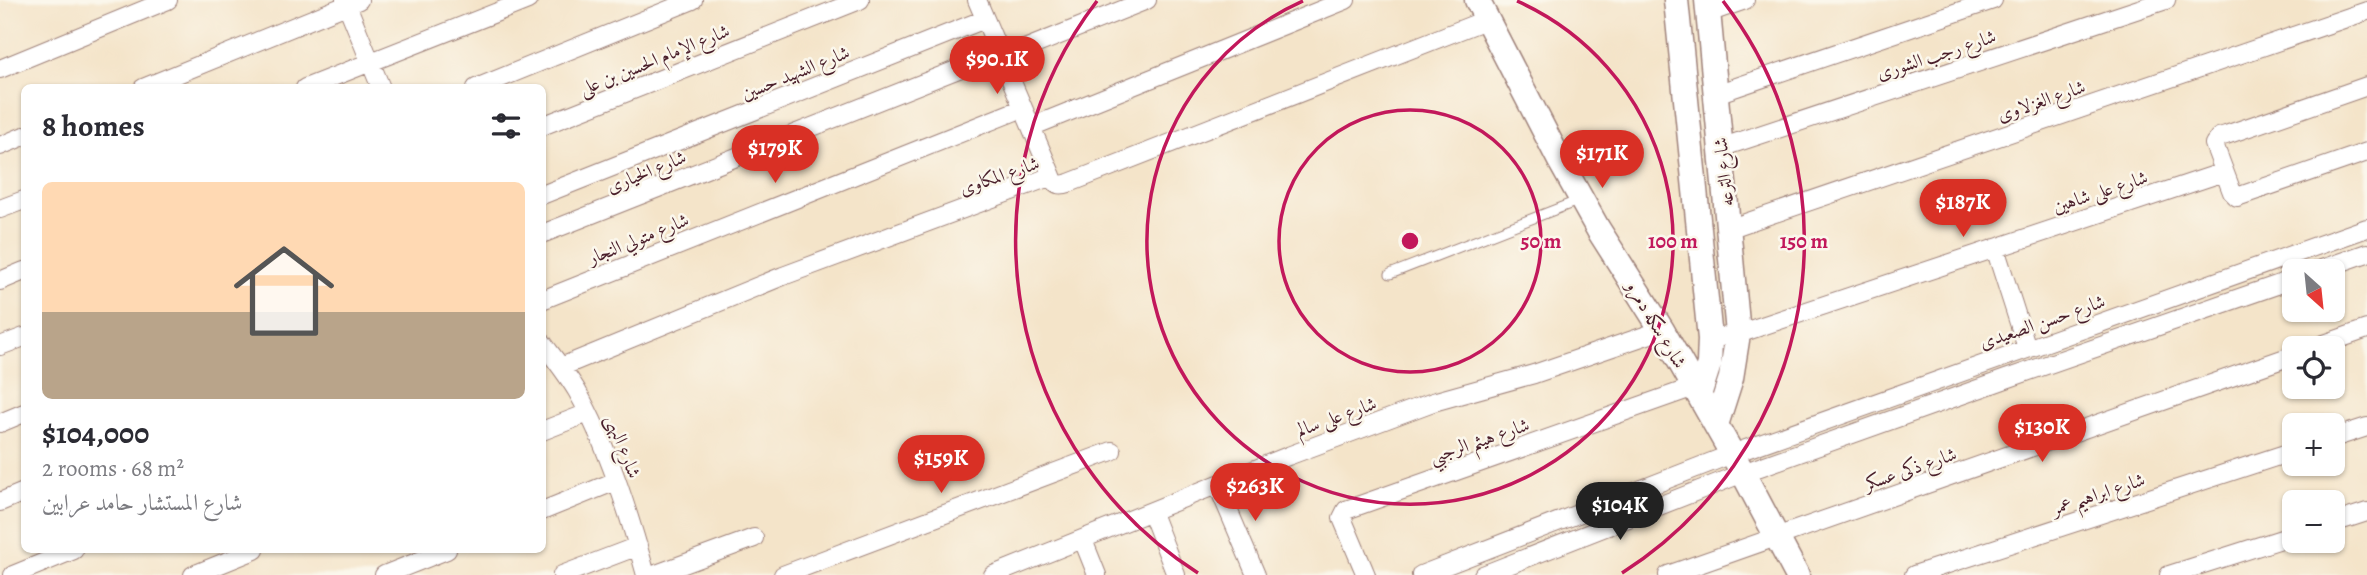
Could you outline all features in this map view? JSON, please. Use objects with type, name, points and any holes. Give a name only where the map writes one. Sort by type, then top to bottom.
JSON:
[{"type":"main road","name":"شارع الترعه","points":[[1676,0],[1710,339],[1709,364],[1697,391]]},
{"type":"main road","name":"شارع الترعه","points":[[1708,7],[1738,334],[1731,378],[1716,425]]},
{"type":"main road","name":"شارع سكه دمرو","points":[[1482,10],[1581,200],[1662,330],[1797,575]]},
{"type":"street","points":[[0,69],[168,0]]},
{"type":"street","points":[[315,84],[528,0]]},
{"type":"street","points":[[486,84],[693,0]]},
{"type":"street","name":"شارع الإمام الحسين بن على","points":[[546,124],[860,0]]},
{"type":"street","points":[[977,0],[1052,176]]},
{"type":"street","name":"شارع الخيارى","points":[[546,232],[1147,0]]},
{"type":"street","points":[[1031,127],[1346,0]]},
{"type":"street","points":[[1708,7],[1745,0]]},
{"type":"street","points":[[1716,94],[1993,0]]},
{"type":"street","name":"شارع رجب الشورى","points":[[1720,148],[2166,0]]},
{"type":"street","points":[[153,84],[350,2],[379,84]]},
{"type":"street","name":"شارع المكاوى","points":[[561,367],[783,276],[1052,176],[1054,182],[1069,183],[1482,10]]},
{"type":"street","name":"شارع الغزلاوى","points":[[1728,229],[2367,11]]},
{"type":"street","name":"شارع الشهيد حسين","points":[[546,193],[985,19]]},
{"type":"street","points":[[2367,86],[2219,137],[2214,144],[2232,192],[2238,197],[2367,152]]},
{"type":"street","name":"شارع متولي النجار","points":[[546,298],[1023,108]]},
{"type":"street","points":[[0,146],[21,137]]},
{"type":"street","name":"شارع على شاهين","points":[[1710,339],[1738,334],[2224,172]]},
{"type":"street","points":[[0,209],[21,201]]},
{"type":"street","name":"شارع حسن الصعيدى","points":[[1738,464],[1999,358],[2367,228]]},
{"type":"street","points":[[1995,248],[2027,348]]},
{"type":"street","points":[[2345,261],[2367,253]]},
{"type":"street","points":[[0,281],[21,272]]},
{"type":"street","points":[[1421,575],[1738,464],[2006,379],[2282,283]]},
{"type":"street","points":[[2345,337],[2367,329]]},
{"type":"street","name":"شارع على سالم","points":[[993,575],[1025,569],[1083,540],[1288,456],[1433,402],[1534,374],[1662,330]]},
{"type":"street","points":[[0,346],[21,338]]},
{"type":"street","name":"شارع البهى","points":[[546,350],[561,367],[588,413],[616,481],[646,575]]},
{"type":"street","points":[[1999,358],[2006,379]]},
{"type":"street","name":"شارع ذكى عسكر","points":[[1668,575],[2282,359]]},
{"type":"street","name":"شارع هيثم الرجبي","points":[[1366,575],[1342,518],[1346,510],[1697,391]]},
{"type":"street","points":[[546,429],[588,413]]},
{"type":"street","points":[[0,423],[21,414]]},
{"type":"street","points":[[2345,435],[2367,427]]},
{"type":"street","points":[[783,575],[1112,451]]},
{"type":"street","name":"شارع ابراهيم عمر","points":[[1914,575],[2282,455]]},
{"type":"street","points":[[1483,575],[1738,464]]},
{"type":"street","points":[[546,509],[616,481]]},
{"type":"street","points":[[1218,486],[1256,575]]},
{"type":"street","points":[[0,502],[21,493]]},
{"type":"street","points":[[2345,519],[2367,512]]},
{"type":"street","points":[[1152,513],[1176,575]]},
{"type":"street","points":[[654,575],[754,538]]},
{"type":"street","points":[[2169,575],[2282,539]]},
{"type":"street","points":[[1083,540],[1097,575]]},
{"type":"street","points":[[562,575],[638,547]]},
{"type":"street","points":[[13,575],[67,553]]},
{"type":"street","points":[[193,575],[248,553]]},
{"type":"street","points":[[384,575],[439,553]]},
{"type":"lane","points":[[1390,274],[1581,200]]}]
